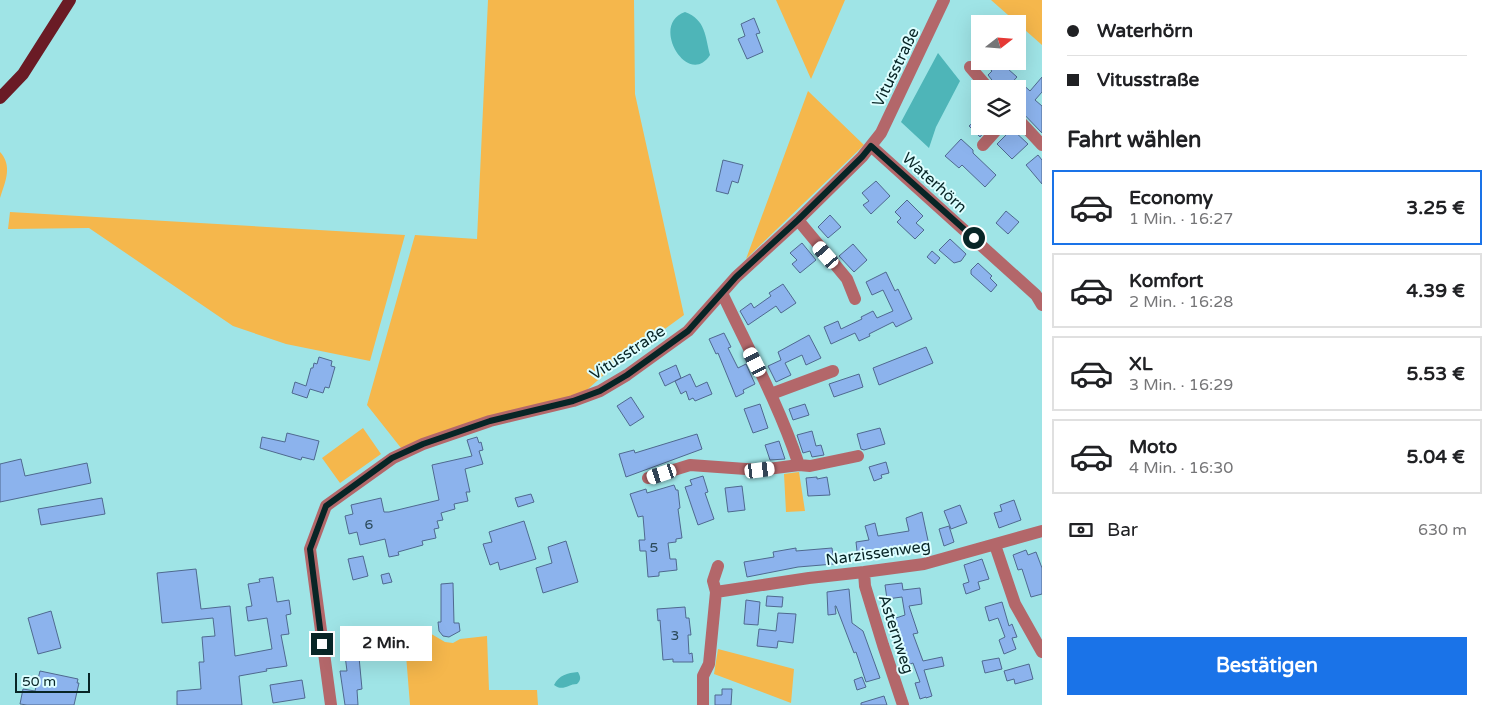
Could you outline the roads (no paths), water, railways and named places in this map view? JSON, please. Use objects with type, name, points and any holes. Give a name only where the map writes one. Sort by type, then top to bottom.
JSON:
[{"type":"main road","points":[[0,98],[23,74],[70,0]]},
{"type":"street","name":"Vitusstraße","points":[[331,705],[310,549],[326,506],[392,458],[423,444],[490,421],[573,401],[600,391],[627,375],[688,331],[736,277],[798,220],[871,146],[881,133],[944,0]]},
{"type":"street","points":[[970,68],[981,80]]},
{"type":"street","points":[[1026,128],[1042,145]]},
{"type":"street","points":[[982,145],[991,135]]},
{"type":"street","name":"Waterhörn","points":[[871,146],[1040,295]]},
{"type":"street","points":[[798,220],[847,279],[854,298]]},
{"type":"street","points":[[722,293],[787,429],[799,465]]},
{"type":"street","points":[[771,394],[833,370]]},
{"type":"street","points":[[648,478],[690,465],[760,470],[799,465],[810,466],[858,456]]},
{"type":"street","name":"Narzissenweg","points":[[716,592],[924,564],[1042,531]]},
{"type":"street","points":[[995,545],[1015,604],[1042,652]]},
{"type":"street","points":[[703,705],[703,676],[709,664],[716,592],[714,581],[718,566]]},
{"type":"street","name":"Asternweg","points":[[864,572],[865,586],[903,705]]},
{"type":"water","points":[[685,12],[697,19],[704,29],[710,55],[701,63],[692,64],[683,60],[671,40],[671,29],[675,19]]},
{"type":"water","points":[[938,53],[960,81],[936,127],[929,148],[901,122]]},
{"type":"water","points":[[578,672],[580,678],[577,684],[563,688],[554,685],[564,675]]}]
